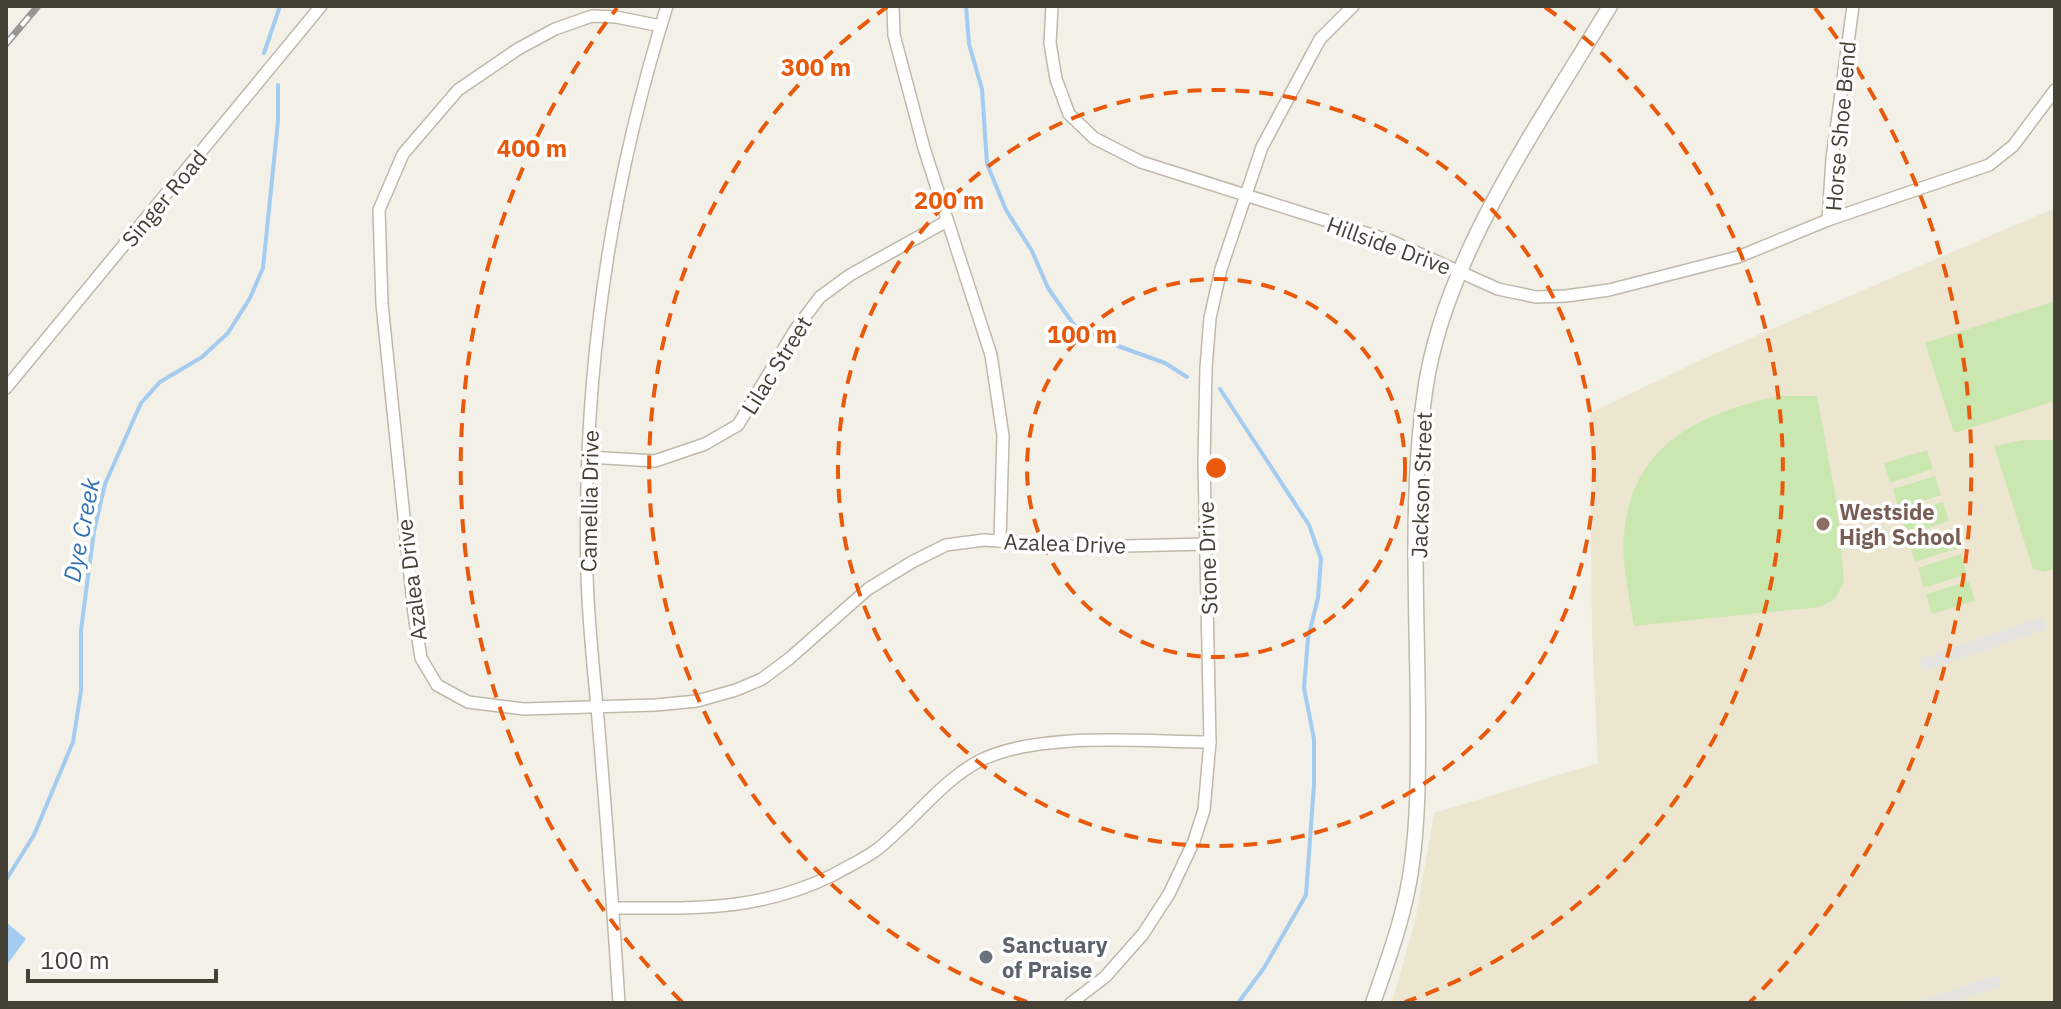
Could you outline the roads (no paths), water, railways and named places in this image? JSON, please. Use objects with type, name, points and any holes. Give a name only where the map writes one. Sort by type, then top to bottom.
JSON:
[{"type":"street","name":"Singer Road","points":[[6,388],[321,6]]},
{"type":"street","name":"Camellia Drive","points":[[619,1003],[587,575],[588,457],[592,376],[617,197],[667,6]]},
{"type":"street","points":[[893,6],[894,35],[947,221],[991,355],[1003,436],[1000,541]]},
{"type":"street","name":"Hillside Drive","points":[[1052,6],[1050,43],[1056,79],[1069,114],[1094,138],[1141,162],[1391,241],[1498,289],[1536,297],[1609,290],[1738,257],[1828,220]]},
{"type":"street","name":"Stone Drive","points":[[1071,1003],[1105,977],[1123,958],[1169,894],[1194,841],[1204,810],[1210,742],[1206,376],[1210,318],[1221,269],[1262,147],[1320,39],[1353,6]]},
{"type":"street","name":"Jackson Street","points":[[1373,1003],[1395,942],[1412,864],[1418,804],[1417,538],[1421,431],[1425,390],[1435,342],[1459,270],[1508,176],[1610,6]]},
{"type":"street","name":"Horse Shoe Bend","points":[[1853,6],[1832,159],[1828,220],[1989,165],[2013,146],[2055,90]]},
{"type":"street","name":"Azalea Drive","points":[[661,26],[616,17],[592,16],[555,29],[518,49],[458,90],[439,111],[403,154],[379,210],[386,351],[421,658],[437,685],[468,702],[524,709],[697,701],[762,679],[800,650],[868,589],[946,545],[984,540],[1085,547],[1206,544]]},
{"type":"street","name":"Lilac Street","points":[[588,457],[655,461],[705,444],[738,425],[795,330],[820,297],[850,275],[947,221]]},
{"type":"street","points":[[613,908],[751,904],[802,890],[875,851],[956,778],[981,760],[1015,749],[1060,742],[1210,742]]},
{"type":"water","points":[[6,922],[26,939],[6,966]]},
{"type":"waterway","name":"Dye Creek","points":[[264,53],[280,6]]},
{"type":"waterway","points":[[966,6],[969,44],[982,89],[987,164],[1006,210],[1032,251],[1048,288],[1074,325],[1118,346],[1165,363],[1187,377]]},
{"type":"waterway","name":"Dye Creek","points":[[6,880],[34,835],[73,742],[81,691],[81,630],[94,531],[105,484],[141,403],[160,382],[202,357],[228,333],[250,298],[263,268],[278,121],[278,85]]},
{"type":"waterway","points":[[1220,389],[1309,525],[1321,559],[1318,598],[1308,638],[1304,688],[1314,739],[1306,895],[1264,968],[1238,1003]]},
{"type":"railway","points":[[6,44],[38,6]]},
{"type":"place","name":"Westside High School","points":[[1823,524]]},
{"type":"place","name":"Sanctuary of Praise","points":[[986,957]]}]
